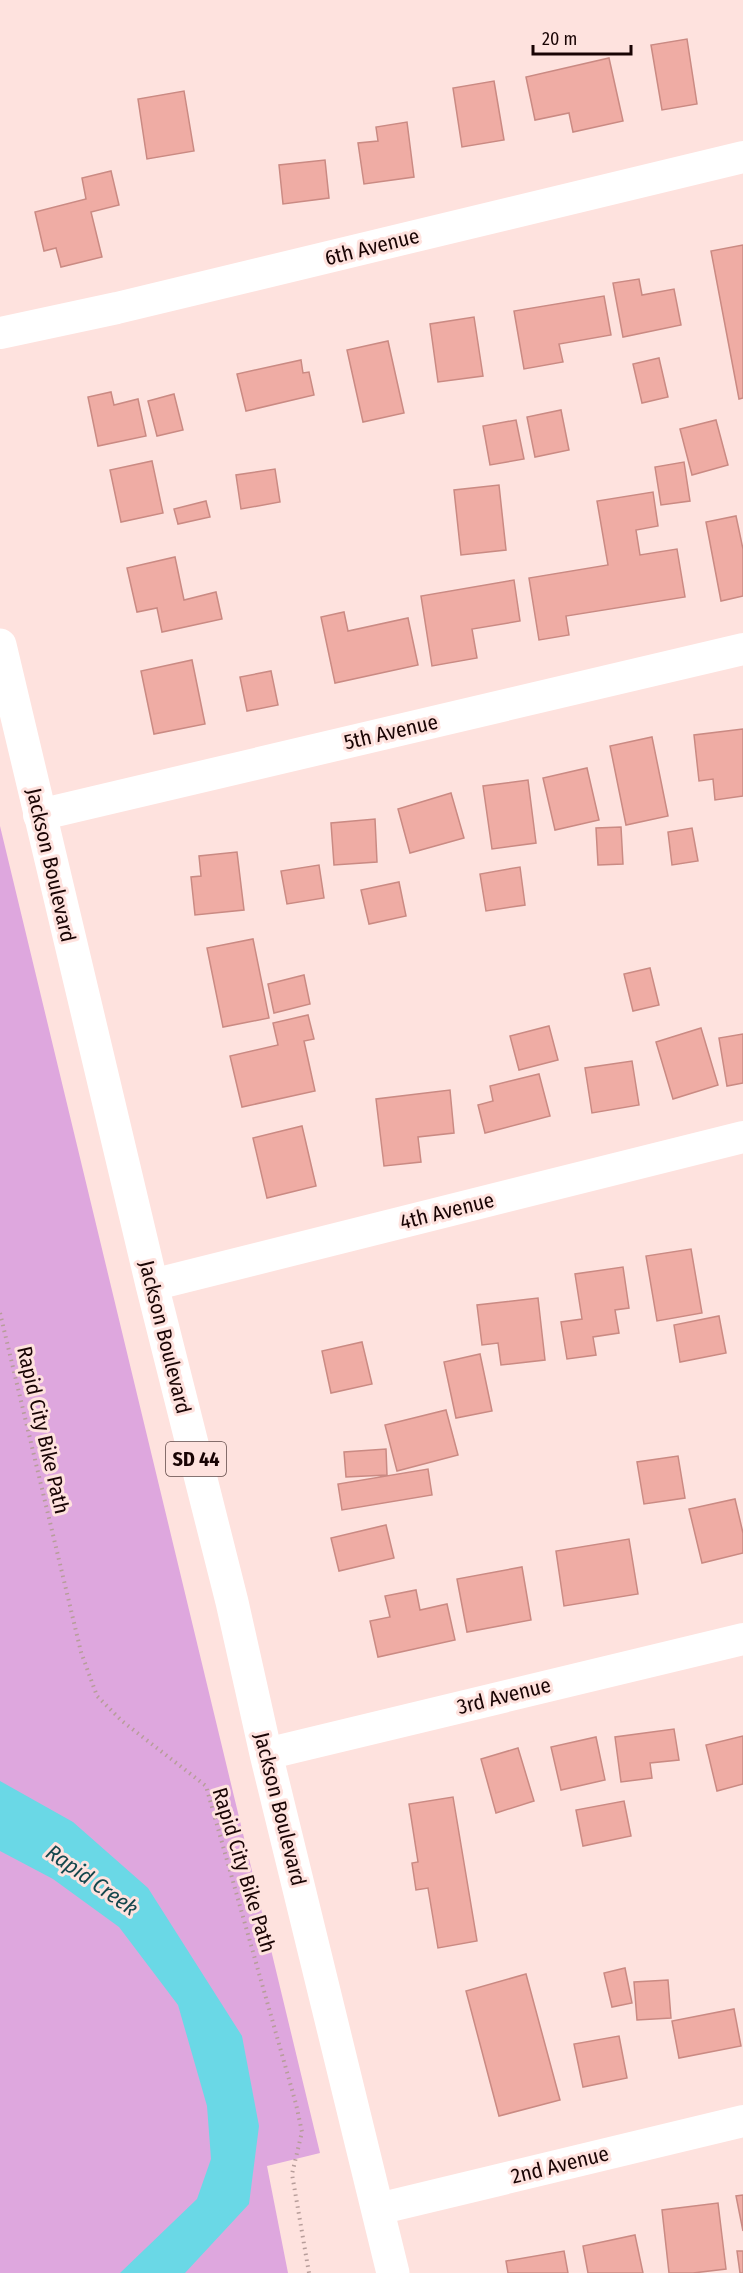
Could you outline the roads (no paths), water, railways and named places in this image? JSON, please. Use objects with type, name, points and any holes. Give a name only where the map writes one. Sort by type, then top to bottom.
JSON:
[{"type":"main road","name":"Jackson Boulevard","points":[[0,645],[152,1285],[232,1602],[266,1754],[393,2273]]},
{"type":"street","name":"6th Avenue","points":[[0,333],[117,309],[743,157]]},
{"type":"street","name":"5th Avenue","points":[[39,815],[743,649]]},
{"type":"street","name":"4th Avenue","points":[[152,1285],[743,1137]]},
{"type":"street","name":"3rd Avenue","points":[[266,1754],[743,1639]]},
{"type":"street","name":"2nd Avenue","points":[[378,2209],[743,2121]]},
{"type":"water","name":"Rapid Creek","points":[[0,1781],[73,1822],[148,1888],[242,2036],[259,2126],[249,2204],[185,2273],[120,2273],[197,2199],[211,2159],[207,2106],[178,2005],[119,1927],[53,1879],[0,1851]]}]
